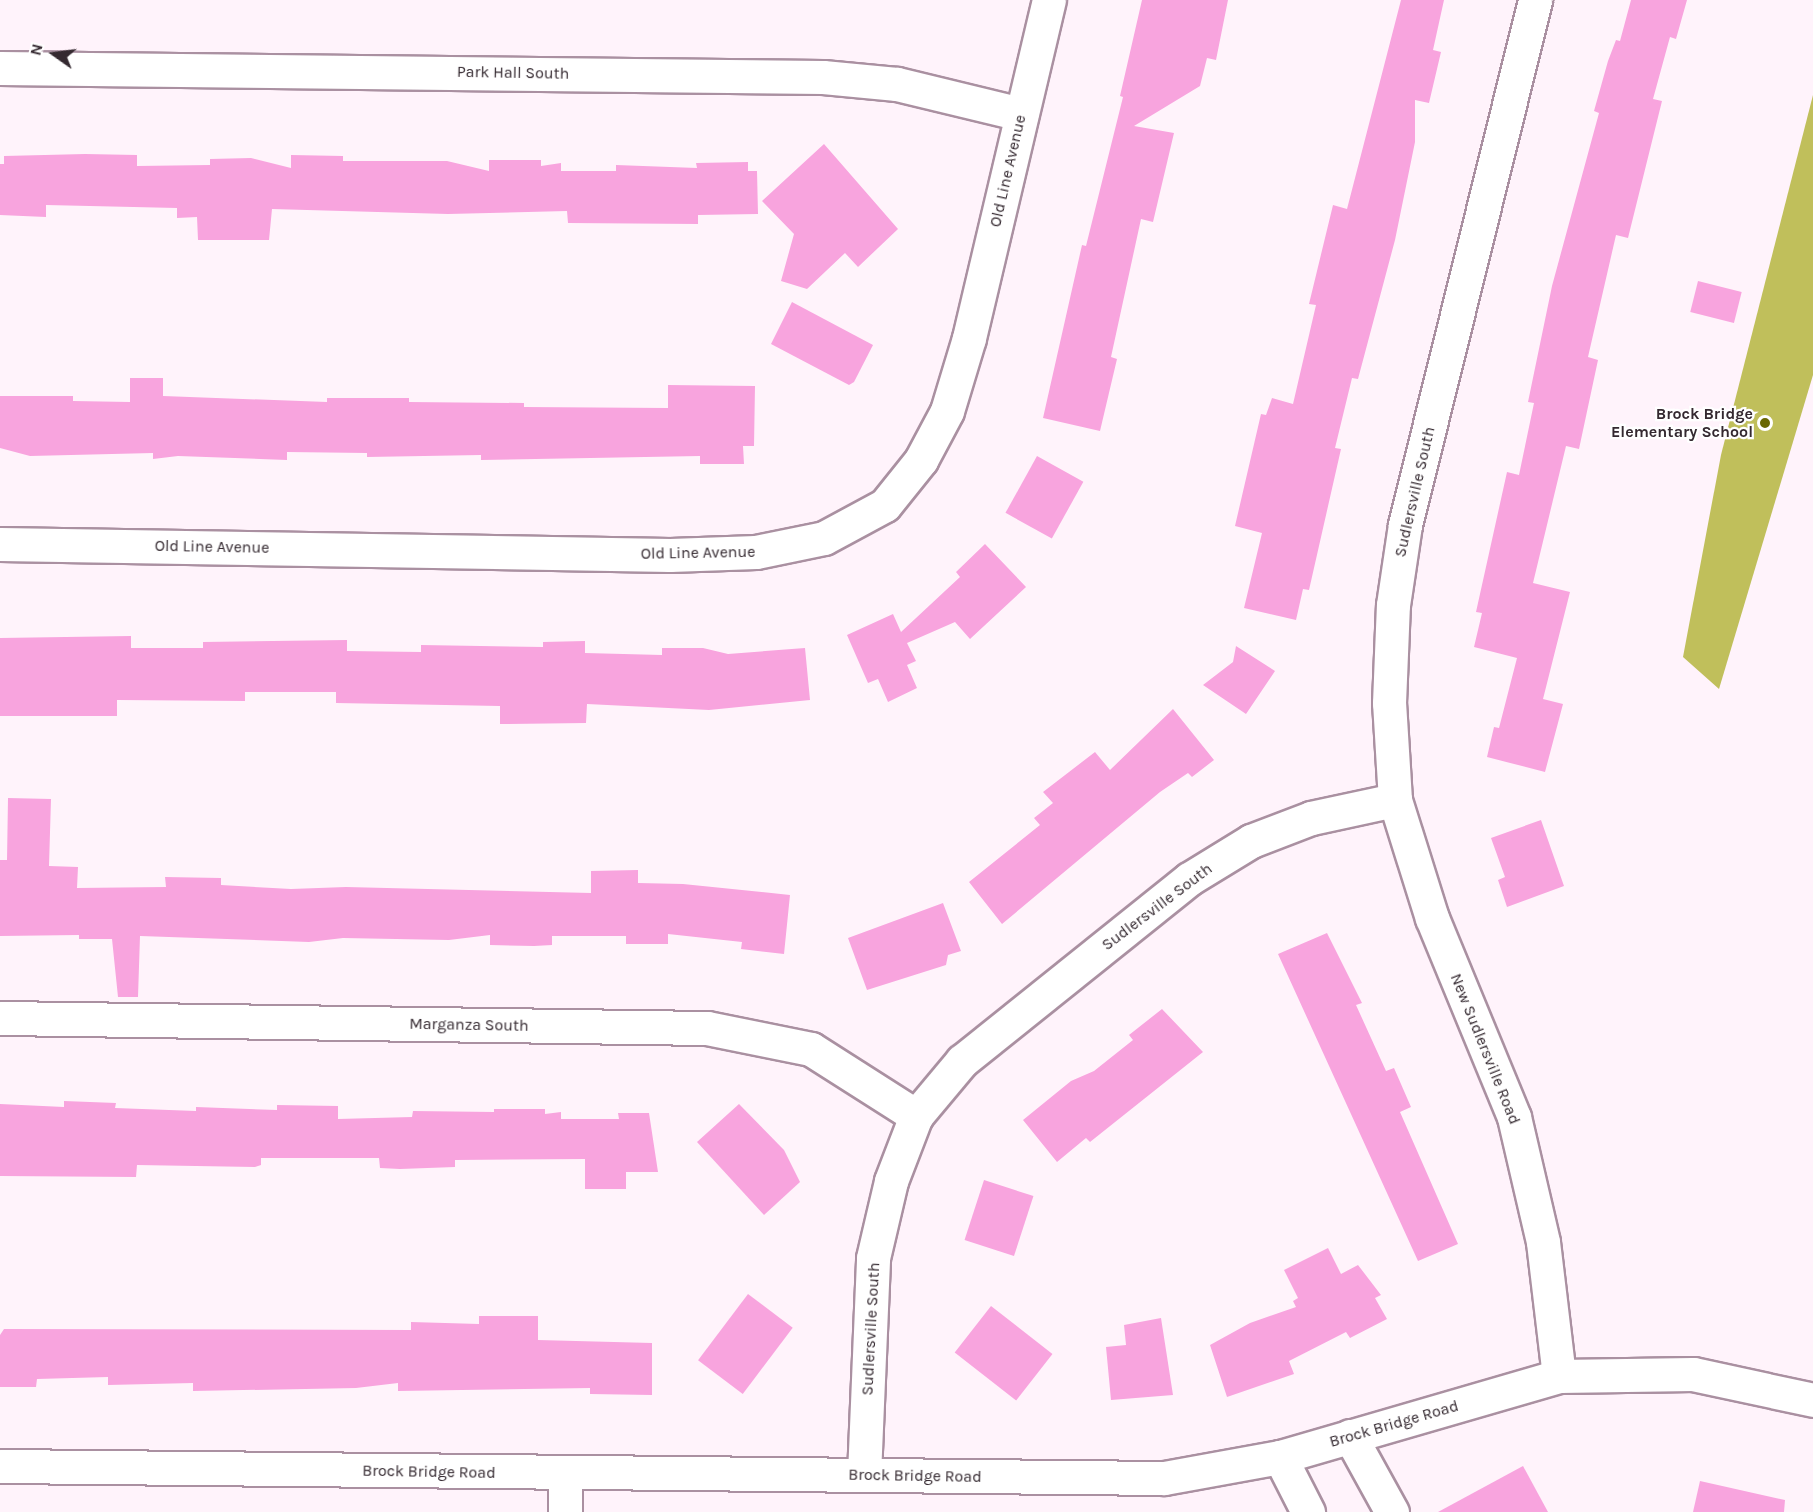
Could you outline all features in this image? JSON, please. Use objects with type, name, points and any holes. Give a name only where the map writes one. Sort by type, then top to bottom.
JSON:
[{"type":"street","name":"Old Line Avenue","points":[[0,544],[670,555],[756,552],[824,538],[885,505],[921,460],[947,411],[969,338],[1049,0]]},
{"type":"street","name":"Sudlersville South","points":[[864,1475],[873,1258],[891,1181],[916,1116],[962,1061],[1189,879],[1251,841],[1311,818],[1395,800],[1389,703],[1393,605],[1405,525],[1535,0]]},
{"type":"street","name":"Park Hall South","points":[[0,68],[823,77],[897,84],[1021,114]]},
{"type":"street","name":"New Sudlersville Road","points":[[1395,800],[1432,918],[1514,1117],[1543,1242],[1558,1376]]},
{"type":"street","name":"Marganza South","points":[[0,1018],[707,1028],[812,1049],[916,1116]]},
{"type":"street","name":"Brock Bridge Road","points":[[0,1466],[565,1474],[1164,1478],[1280,1457],[1558,1376],[1693,1374],[1813,1400]]},
{"type":"street","points":[[1350,1436],[1392,1512]]},
{"type":"street","points":[[1280,1457],[1308,1512]]},
{"type":"street","points":[[565,1474],[565,1512]]},
{"type":"shaded area","points":[[1813,95],[1813,375],[1719,689],[1683,657],[1721,455]]},
{"type":"building","points":[[1142,0],[1228,0],[1216,60],[1207,58],[1200,86],[1134,126],[1174,133],[1153,222],[1141,219],[1111,357],[1117,359],[1100,431],[1043,418],[1082,245],[1086,246],[1123,97],[1120,96]]},
{"type":"building","points":[[1401,0],[1444,0],[1433,50],[1441,52],[1429,103],[1415,100],[1415,142],[1395,240],[1358,379],[1352,378],[1335,448],[1341,449],[1309,590],[1303,589],[1296,620],[1244,608],[1262,533],[1235,526],[1261,414],[1266,415],[1272,398],[1293,404],[1316,305],[1309,304],[1333,205],[1347,209]]},
{"type":"building","points":[[1631,0],[1687,0],[1676,39],[1670,37],[1653,99],[1662,101],[1628,238],[1616,235],[1588,357],[1598,360],[1579,449],[1566,446],[1533,583],[1570,592],[1543,699],[1563,704],[1545,772],[1487,757],[1494,727],[1499,728],[1517,658],[1474,647],[1482,613],[1476,612],[1507,472],[1519,475],[1534,403],[1528,402],[1552,286],[1599,113],[1594,111],[1608,61],[1616,40],[1620,41]]},
{"type":"building","points":[[824,144],[898,229],[858,267],[845,253],[807,289],[781,281],[794,234],[762,201]]},
{"type":"building","points":[[137,155],[137,166],[210,165],[210,159],[251,158],[291,168],[291,155],[343,156],[343,161],[447,161],[489,171],[489,160],[541,160],[541,166],[561,163],[561,171],[616,171],[616,165],[697,168],[696,163],[748,162],[748,171],[757,171],[758,214],[698,215],[698,224],[568,223],[567,211],[448,214],[272,209],[269,240],[198,240],[197,217],[177,218],[177,208],[46,205],[46,217],[0,215],[0,164],[4,164],[4,156]]},
{"type":"building","points":[[1698,281],[1742,292],[1734,323],[1690,312]]},
{"type":"building","points":[[792,302],[873,345],[854,382],[849,385],[771,344]]},
{"type":"building","points":[[130,378],[163,378],[163,396],[327,402],[327,398],[409,398],[409,402],[524,403],[524,407],[668,408],[668,385],[755,386],[754,446],[743,446],[744,464],[700,464],[700,456],[481,460],[481,455],[367,457],[367,453],[287,452],[287,460],[178,456],[153,459],[153,453],[30,456],[0,448],[0,396],[73,396],[73,401],[130,402]]},
{"type":"building","points":[[1037,456],[1083,482],[1052,539],[1005,513]]},
{"type":"building","points":[[985,544],[1026,587],[970,639],[955,622],[907,643],[916,661],[907,665],[917,688],[888,702],[878,679],[868,683],[847,635],[893,614],[901,632],[960,577],[956,572]]},
{"type":"building","points":[[131,636],[131,648],[203,648],[203,642],[347,640],[347,651],[421,652],[421,645],[543,647],[543,642],[585,641],[585,653],[662,655],[662,648],[703,648],[728,654],[805,648],[810,700],[709,710],[587,704],[586,723],[500,724],[500,706],[336,703],[336,692],[245,692],[245,701],[117,700],[117,716],[0,716],[0,638]]},
{"type":"building","points":[[1236,646],[1275,671],[1246,714],[1203,685],[1233,662]]},
{"type":"building","points":[[1173,709],[1214,760],[1192,777],[1188,773],[1160,792],[1002,924],[969,882],[1040,825],[1034,818],[1053,803],[1043,792],[1095,752],[1110,770]]},
{"type":"building","points":[[8,798],[51,799],[49,866],[78,867],[77,888],[166,887],[165,877],[221,878],[221,885],[291,889],[346,887],[591,893],[591,871],[638,870],[638,883],[683,884],[790,895],[784,954],[741,949],[742,942],[668,934],[668,944],[626,944],[626,936],[552,936],[552,945],[534,946],[490,945],[490,935],[449,940],[343,938],[309,942],[140,936],[138,997],[118,997],[112,939],[79,939],[79,935],[0,936],[0,860],[7,860]]},
{"type":"building","points":[[1541,820],[1564,886],[1507,907],[1498,880],[1505,877],[1491,838]]},
{"type":"building","points":[[943,903],[961,951],[948,955],[946,965],[867,990],[848,938]]},
{"type":"building","points":[[1327,933],[1362,1003],[1356,1005],[1386,1071],[1394,1068],[1411,1107],[1400,1112],[1458,1244],[1418,1261],[1278,954]]},
{"type":"building","points":[[1162,1009],[1203,1052],[1090,1142],[1086,1138],[1057,1162],[1023,1120],[1071,1081],[1094,1071],[1133,1040],[1129,1035]]},
{"type":"building","points":[[64,1101],[116,1103],[115,1108],[196,1111],[196,1107],[277,1110],[277,1105],[338,1106],[338,1119],[412,1117],[413,1111],[494,1112],[494,1109],[545,1109],[545,1114],[561,1112],[561,1119],[619,1119],[618,1113],[649,1113],[658,1172],[626,1172],[626,1189],[585,1189],[585,1159],[455,1160],[455,1167],[400,1169],[380,1168],[379,1158],[261,1158],[261,1165],[255,1167],[137,1165],[136,1177],[0,1176],[0,1104],[64,1107]]},
{"type":"building","points":[[739,1104],[784,1150],[800,1182],[764,1215],[697,1142]]},
{"type":"building","points":[[984,1180],[1033,1196],[1014,1256],[965,1240]]},
{"type":"building","points":[[1328,1248],[1341,1274],[1358,1265],[1381,1295],[1375,1298],[1387,1319],[1350,1338],[1346,1332],[1289,1361],[1294,1374],[1227,1397],[1210,1345],[1250,1323],[1296,1307],[1293,1301],[1298,1298],[1284,1270]]},
{"type":"building","points":[[748,1294],[793,1328],[743,1394],[698,1360]]},
{"type":"building","points":[[991,1306],[1052,1354],[1016,1401],[955,1352]]},
{"type":"building","points":[[479,1316],[538,1316],[538,1340],[652,1343],[652,1395],[590,1394],[590,1388],[398,1391],[398,1383],[356,1388],[193,1391],[193,1383],[108,1385],[108,1377],[37,1379],[36,1387],[0,1387],[0,1335],[4,1329],[411,1330],[411,1322],[479,1324]]},
{"type":"building","points":[[1161,1318],[1173,1395],[1111,1400],[1106,1347],[1126,1345],[1124,1325]]},
{"type":"building","points":[[1523,1466],[1548,1512],[1438,1512]]},
{"type":"building","points":[[1700,1481],[1785,1500],[1784,1512],[1693,1512]]},
{"type":"place","name":"Brock Bridge Elementary School","points":[[1765,423]]}]
